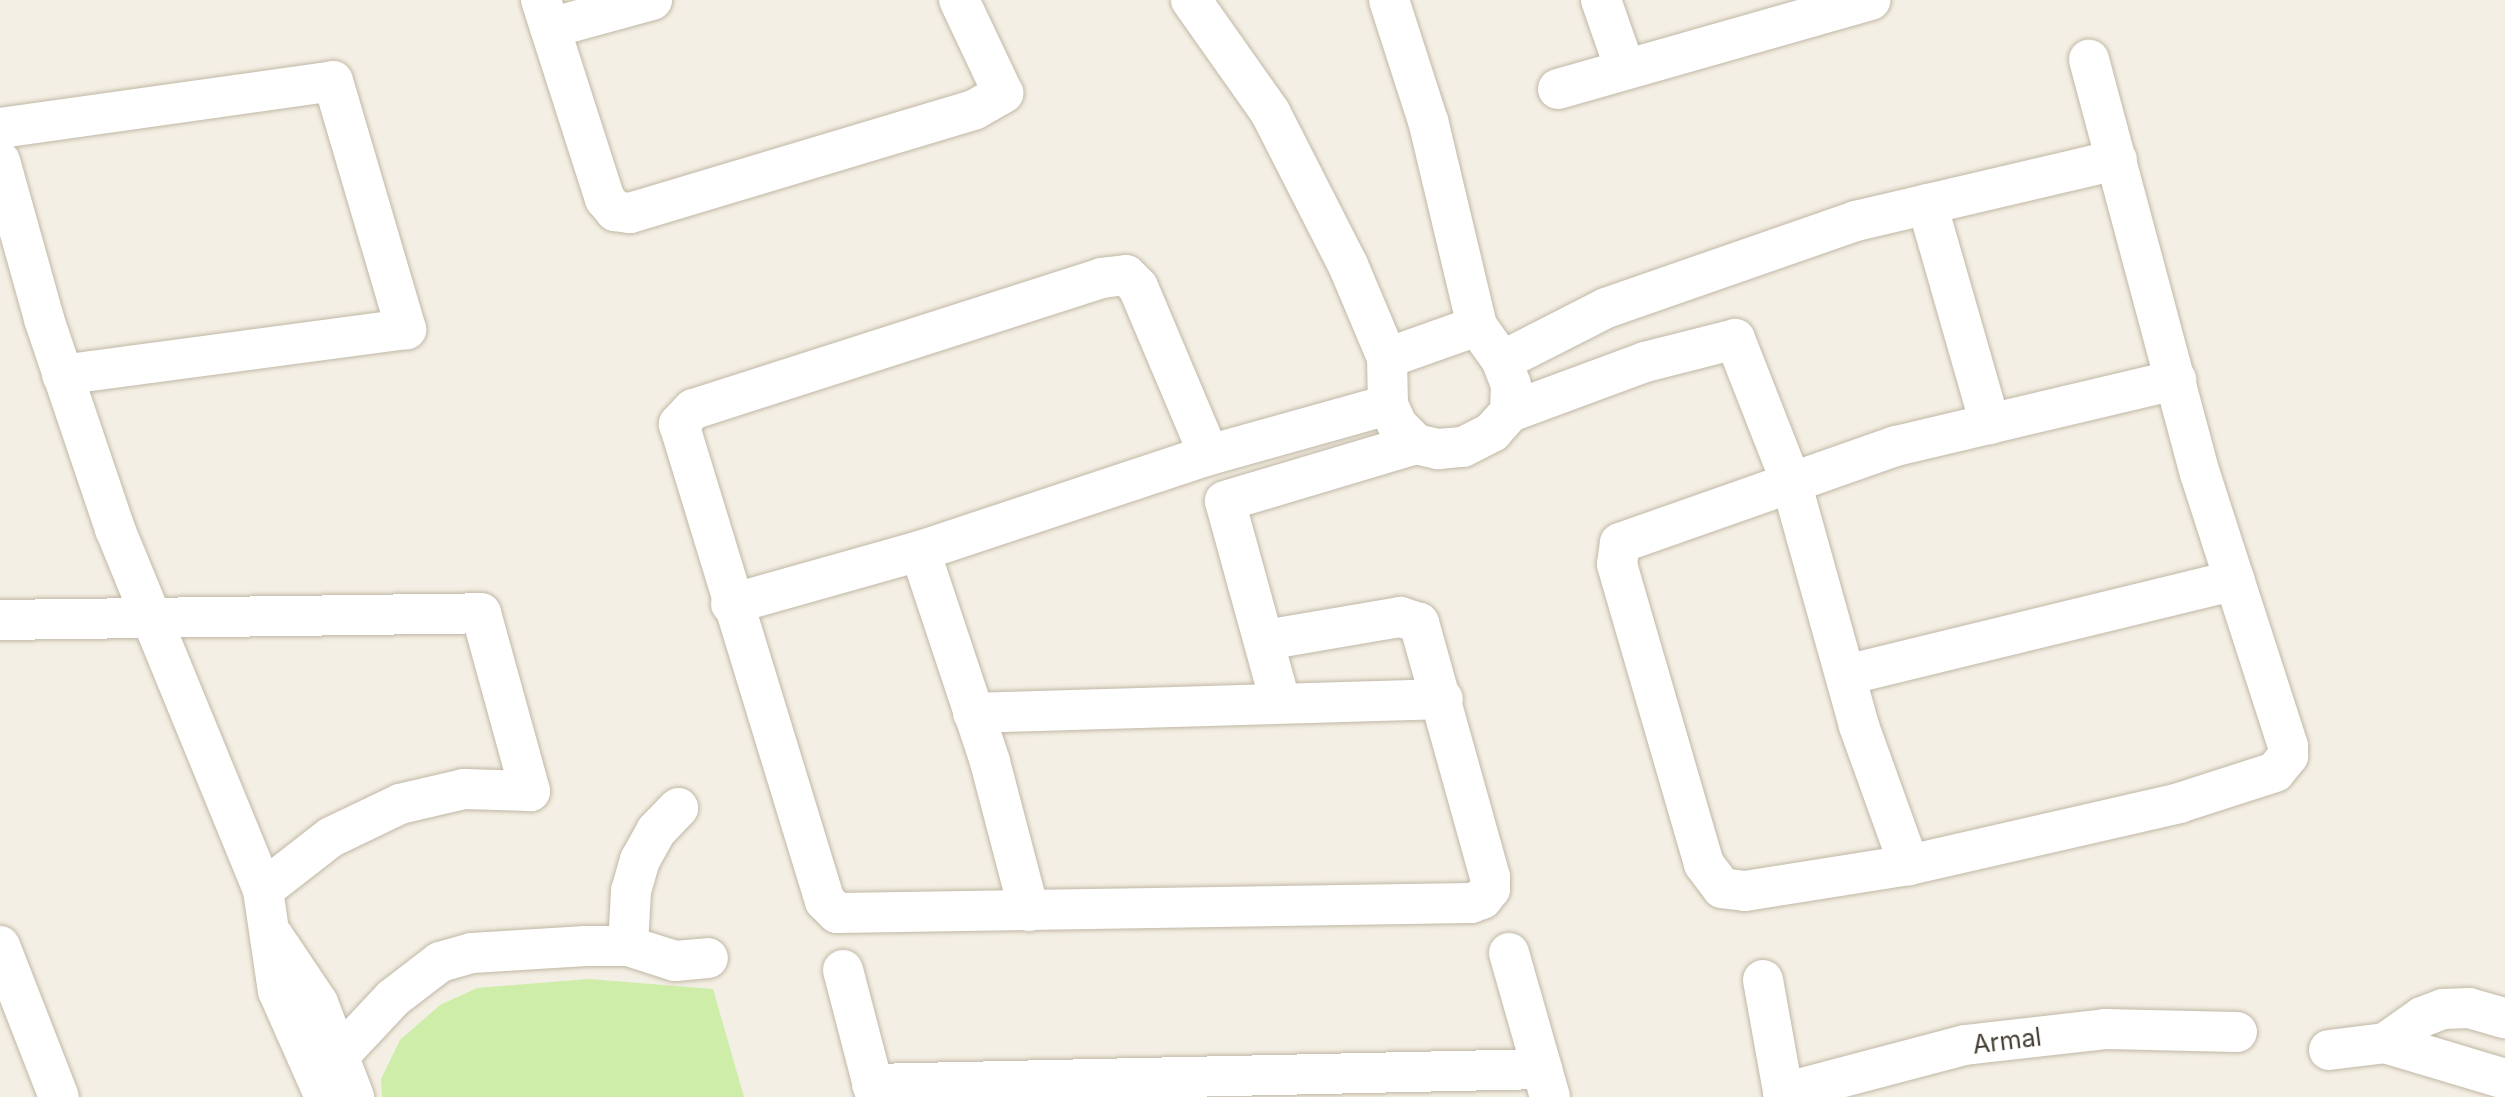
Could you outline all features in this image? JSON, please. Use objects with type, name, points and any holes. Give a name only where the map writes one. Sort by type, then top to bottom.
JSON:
[{"type":"street","points":[[652,0],[546,14],[605,199],[615,211],[630,213],[974,110],[1004,93],[959,0]]},
{"type":"street","points":[[1191,0],[1270,112],[1348,265],[1388,358],[1388,405],[1398,426],[1416,444]]},
{"type":"street","points":[[1390,0],[1428,121],[1477,326],[1502,361],[1511,385],[1510,412]]},
{"type":"street","points":[[1601,0],[1625,69]]},
{"type":"street","points":[[1558,90],[1871,0]]},
{"type":"street","points":[[2089,60],[2176,380],[2288,746],[2284,766],[2179,803],[1909,866],[1745,891],[1722,888],[1704,864],[1616,554],[1629,537],[1896,446],[2176,380]]},
{"type":"street","points":[[0,128],[333,81],[406,330],[62,375]]},
{"type":"street","points":[[1502,361],[1606,308],[1856,221],[2117,160]]},
{"type":"street","points":[[0,162],[62,375],[114,529],[263,890],[273,936],[305,978],[328,1076],[354,1097]]},
{"type":"street","points":[[1927,204],[1990,424]]},
{"type":"street","points":[[1209,454],[1138,287],[1126,275],[1084,284],[684,415],[680,435],[830,908],[846,915],[1471,903],[1482,899],[1490,889],[1490,877],[1424,632],[1410,618],[1266,640]]},
{"type":"street","points":[[1388,358],[1477,326]]},
{"type":"street","points":[[1280,701],[1225,501],[1416,444],[1438,449],[1462,447],[1492,432],[1510,412],[1645,362],[1735,339],[1792,482],[1846,675],[1909,866]]},
{"type":"street","points":[[731,604],[920,551],[1209,454],[1388,405]]},
{"type":"street","points":[[920,551],[990,762],[1029,912]]},
{"type":"street","points":[[1846,675],[2235,580]]},
{"type":"street","points":[[0,620],[482,613],[530,791],[464,789],[400,804],[331,836],[263,890]]},
{"type":"street","points":[[972,714],[1280,701],[1442,699]]},
{"type":"street","points":[[628,946],[630,891],[640,860],[656,831],[678,808]]},
{"type":"street","points":[[0,946],[60,1097]]},
{"type":"street","points":[[328,1076],[416,975],[472,952],[628,946],[675,961],[708,958]]},
{"type":"street","points":[[843,970],[874,1090],[1546,1083],[1508,952]]},
{"type":"street","points":[[1763,980],[1783,1095]]},
{"type":"street","points":[[2385,1043],[2422,1017],[2442,1010],[2469,1008],[2505,1018]]},
{"type":"street","name":"Armal","points":[[1783,1095],[1965,1045],[2105,1030],[2237,1032]]},
{"type":"street","points":[[2329,1050],[2385,1043],[2505,1078]]},
{"type":"green space","points":[[589,979],[713,989],[744,1097],[382,1097],[381,1079],[400,1040],[440,1005],[477,988]]}]
